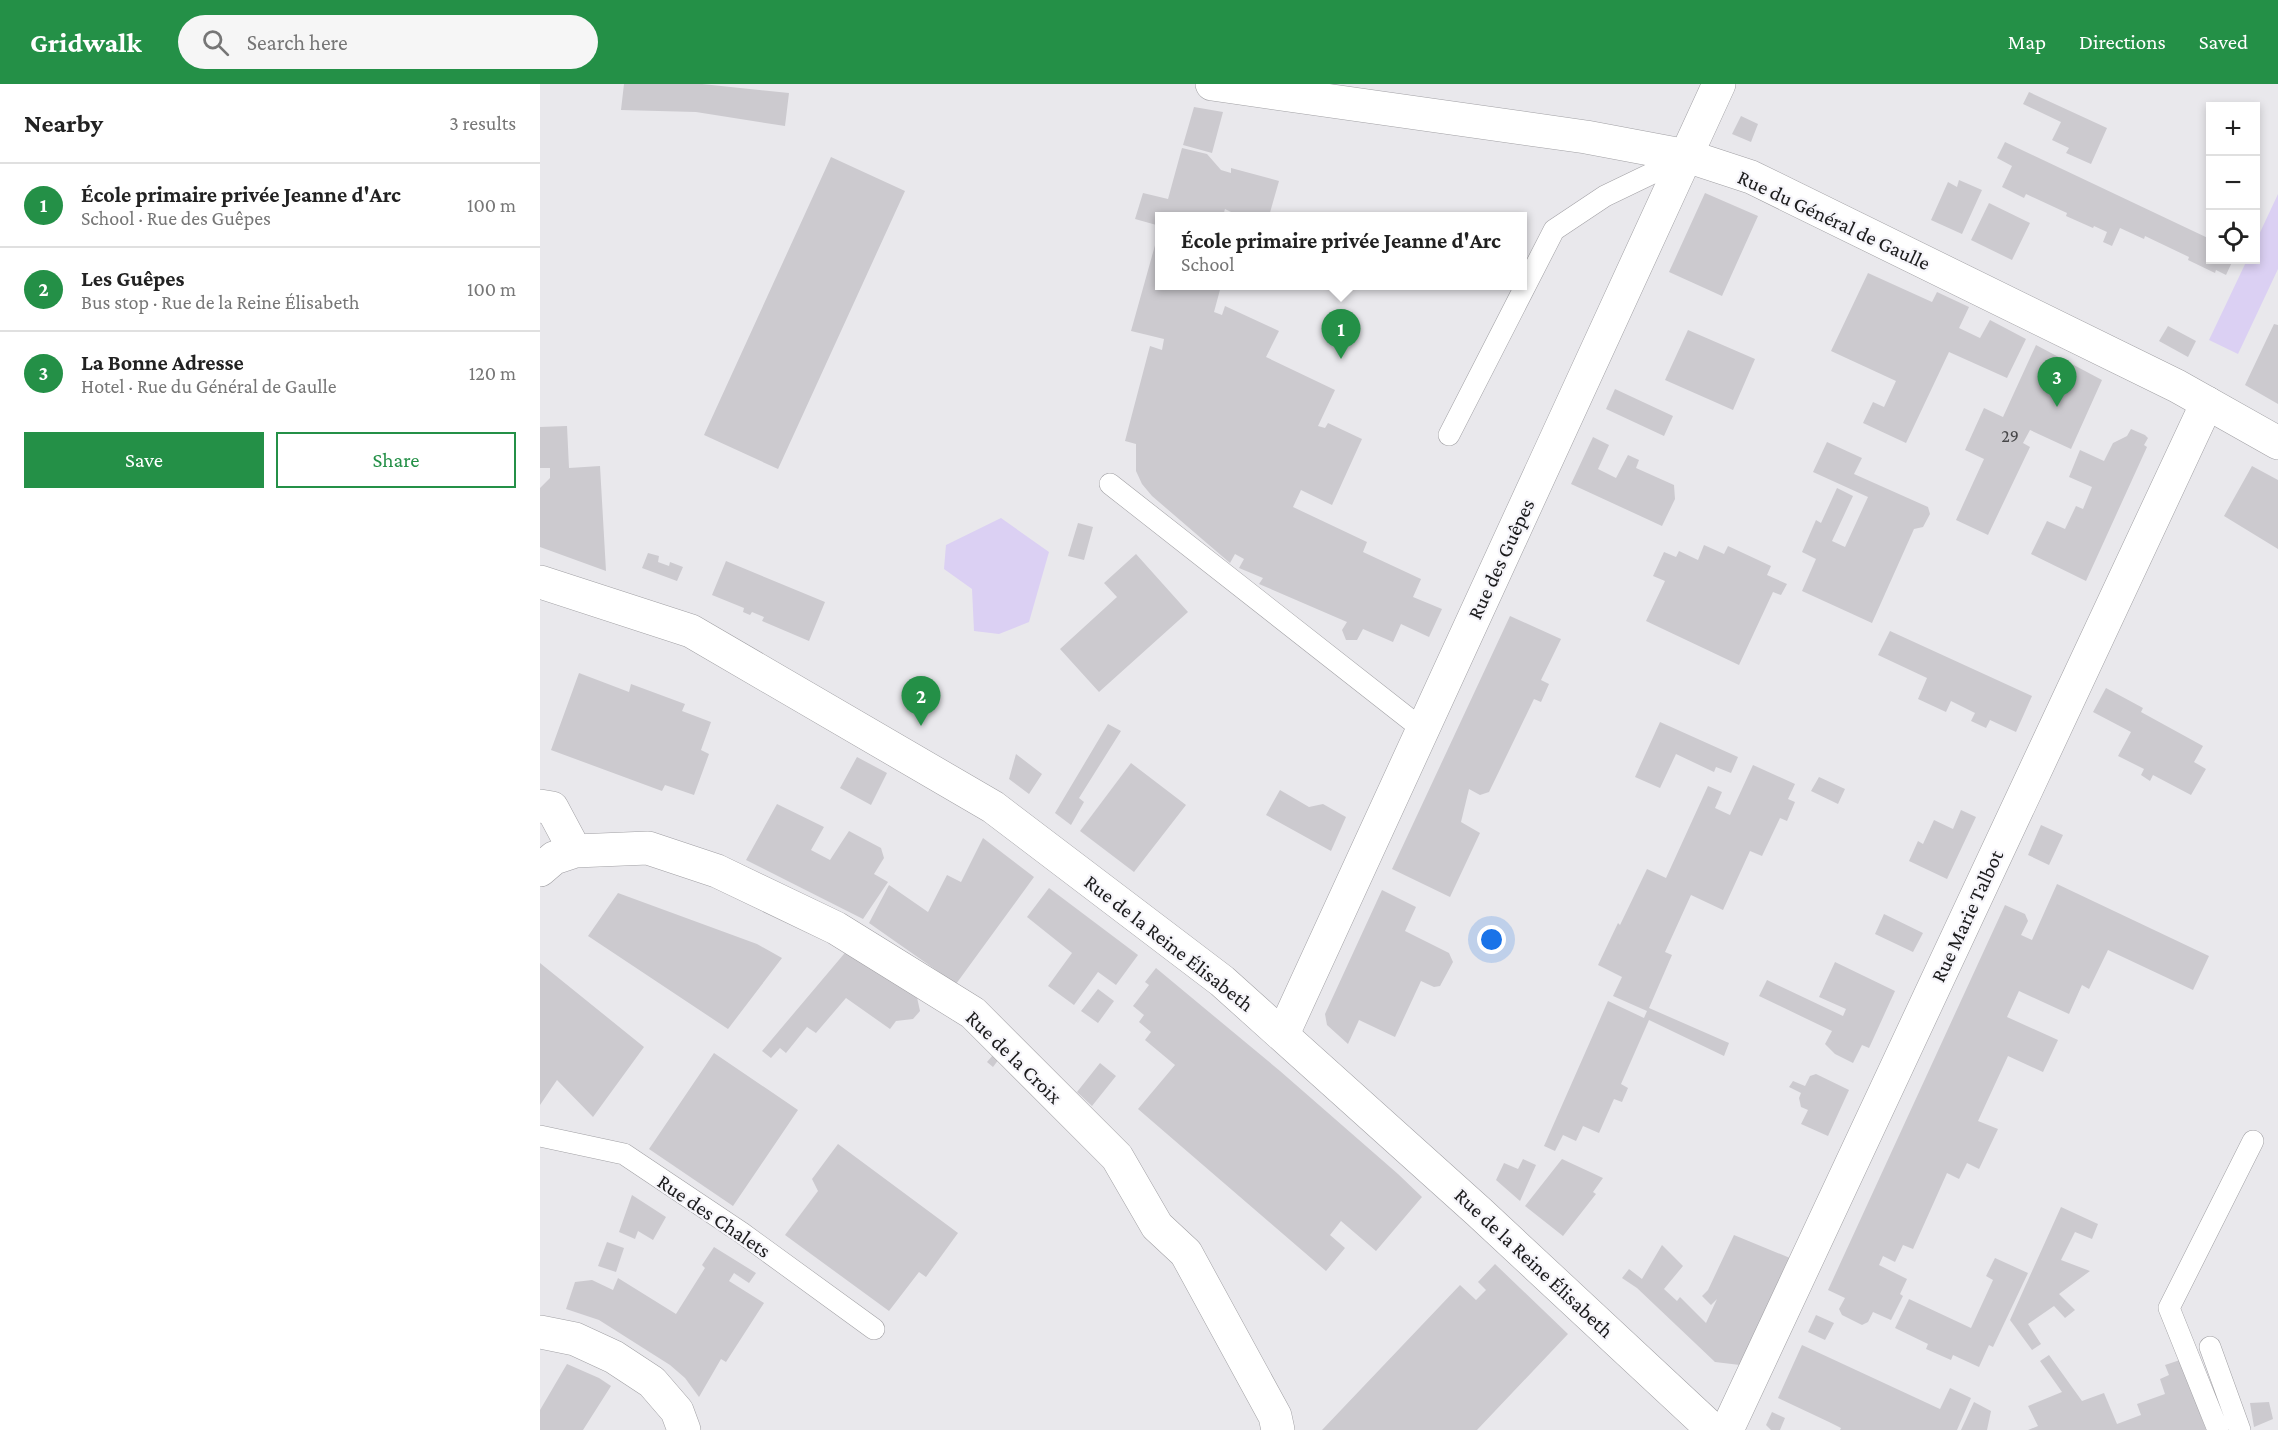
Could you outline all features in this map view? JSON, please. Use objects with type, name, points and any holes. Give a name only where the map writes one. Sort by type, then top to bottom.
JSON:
[{"type":"street","name":"Rue du Général de Gaulle","points":[[1212,84],[1575,135],[1687,156],[1751,177],[2206,403],[2278,443]]},
{"type":"street","name":"Rue des Guêpes","points":[[1283,1034],[1719,84]]},
{"type":"street","name":"Rue Marie Talbot","points":[[1727,1430],[2206,403]]},
{"type":"street","name":"Rue de la Reine Élisabeth","points":[[540,582],[691,631],[993,807],[1222,981],[1283,1034],[1713,1430]]},
{"type":"street","points":[[540,806],[552,808],[575,850]]},
{"type":"street","name":"Rue de la Croix","points":[[540,870],[554,858],[575,850],[648,848],[717,871],[836,928],[973,1013],[1117,1156],[1157,1226],[1186,1253],[1275,1416],[1278,1430]]},
{"type":"street","points":[[540,1332],[575,1339],[614,1358],[652,1382],[677,1412],[684,1430]]},
{"type":"lane","points":[[1527,283],[1554,230],[1605,196],[1687,156]]},
{"type":"lane","points":[[1449,435],[1523,290]]},
{"type":"lane","points":[[1110,484],[1422,729]]},
{"type":"lane","name":"Rue des Chalets","points":[[540,1136],[624,1154],[742,1233],[874,1329]]},
{"type":"lane","points":[[2218,1430],[2169,1308],[2253,1142]]},
{"type":"lane","points":[[2210,1347],[2240,1430]]},
{"type":"shaded area","points":[[2278,194],[2278,269],[2238,354],[2209,340],[2245,264],[2260,264],[2260,232]]},
{"type":"shaded area","points":[[1001,518],[1049,552],[1029,622],[999,634],[974,631],[972,589],[944,569],[946,545]]},
{"type":"building","points":[[624,84],[702,84],[789,93],[785,126],[696,112],[621,110]]},
{"type":"building","points":[[2029,92],[2107,128],[2091,164],[2066,153],[2069,148],[2052,140],[2061,122],[2023,104]]},
{"type":"building","points":[[1194,107],[1223,112],[1212,153],[1183,145]]},
{"type":"building","points":[[1741,116],[1758,124],[1751,142],[1732,134]]},
{"type":"building","points":[[2005,142],[2206,237],[2206,264],[2231,264],[2226,275],[2216,270],[2215,273],[2188,260],[2189,257],[2145,236],[2144,239],[2120,228],[2112,246],[2103,242],[2107,232],[2066,216],[2067,213],[2026,194],[2024,198],[2002,187],[2012,166],[1997,158]]},
{"type":"building","points":[[1182,148],[1207,154],[1221,170],[1231,173],[1231,168],[1279,181],[1270,212],[1231,212],[1225,209],[1224,212],[1155,212],[1155,225],[1135,219],[1143,193],[1168,199]]},
{"type":"building","points":[[831,157],[905,191],[778,469],[704,435]]},
{"type":"building","points":[[1959,180],[1982,190],[1962,234],[1931,220],[1948,182],[1957,187]]},
{"type":"building","points":[[1705,193],[1758,216],[1722,296],[1669,272]]},
{"type":"building","points":[[1989,203],[2030,223],[2012,260],[1971,240]]},
{"type":"building","points":[[1155,245],[1155,290],[1220,290],[1214,312],[1222,315],[1225,306],[1279,331],[1266,357],[1335,390],[1318,426],[1325,428],[1328,423],[1362,439],[1332,505],[1301,490],[1293,507],[1367,542],[1363,552],[1421,579],[1413,597],[1442,609],[1429,637],[1401,624],[1393,642],[1363,629],[1357,640],[1346,640],[1342,630],[1347,622],[1259,584],[1263,578],[1239,568],[1244,559],[1235,554],[1230,563],[1152,496],[1142,484],[1136,471],[1136,444],[1125,441],[1150,346],[1162,350],[1164,339],[1131,331]]},
{"type":"building","points":[[1868,273],[1932,302],[1937,292],[1969,307],[1959,328],[1980,338],[1990,320],[2026,339],[2007,378],[1949,352],[1906,443],[1863,423],[1873,402],[1884,407],[1896,381],[1831,351]]},
{"type":"building","points":[[2274,324],[2278,325],[2278,404],[2245,385]]},
{"type":"building","points":[[2168,326],[2196,341],[2188,357],[2159,341]]},
{"type":"building","points":[[1688,330],[1755,359],[1733,410],[1665,380]]},
{"type":"building","points":[[2036,345],[2102,380],[2071,449],[2030,430],[2023,443],[2030,447],[1988,535],[1956,520],[1984,459],[1965,450],[1984,408],[2003,417]]},
{"type":"building","points":[[1615,389],[1673,416],[1664,436],[1606,409]]},
{"type":"building","points":[[567,426],[569,468],[600,466],[606,571],[540,547],[540,488],[550,478],[550,468],[540,468],[540,427]]},
{"type":"building","points":[[2131,429],[2148,438],[2144,445],[2147,447],[2086,581],[2031,554],[2047,521],[2065,529],[2076,506],[2083,509],[2092,487],[2069,477],[2080,450],[2104,461],[2113,443],[2127,436]]},
{"type":"building","points":[[1593,437],[1609,445],[1598,469],[1616,478],[1628,455],[1639,460],[1636,468],[1674,485],[1675,499],[1662,526],[1571,484]]},
{"type":"building","points":[[1827,442],[1862,458],[1854,474],[1928,507],[1930,514],[1923,527],[1914,529],[1872,623],[1802,591],[1816,559],[1802,552],[1816,520],[1821,523],[1837,488],[1853,496],[1832,541],[1845,547],[1868,497],[1813,472]]},
{"type":"building","points":[[2252,466],[2278,480],[2278,549],[2224,516]]},
{"type":"building","points":[[1078,523],[1093,527],[1084,560],[1068,556]]},
{"type":"building","points":[[1704,545],[1724,554],[1728,546],[1771,566],[1767,575],[1787,584],[1781,595],[1773,592],[1739,665],[1646,621],[1665,581],[1653,576],[1664,552],[1676,557],[1679,551],[1698,560]]},
{"type":"building","points":[[648,553],[659,556],[658,562],[669,566],[670,562],[683,567],[677,581],[642,568]]},
{"type":"building","points":[[1136,554],[1188,612],[1099,692],[1060,649],[1117,597],[1104,583]]},
{"type":"building","points":[[726,561],[825,602],[809,641],[762,621],[764,617],[752,612],[750,615],[743,612],[744,608],[712,595]]},
{"type":"building","points":[[1510,616],[1561,639],[1541,680],[1549,684],[1541,702],[1534,699],[1489,792],[1480,795],[1469,789],[1461,822],[1480,833],[1450,897],[1392,869]]},
{"type":"building","points":[[1890,631],[2032,696],[2016,732],[1990,720],[1986,728],[1971,721],[1975,713],[1951,701],[1946,712],[1918,699],[1927,678],[1878,655]]},
{"type":"building","points":[[579,673],[629,692],[631,684],[685,704],[682,711],[711,722],[701,750],[709,754],[694,795],[665,785],[662,791],[551,750]]},
{"type":"building","points":[[2106,688],[2143,708],[2141,712],[2203,746],[2194,762],[2206,769],[2191,795],[2153,775],[2150,781],[2141,775],[2144,769],[2118,756],[2131,732],[2093,712]]},
{"type":"building","points":[[1660,722],[1738,757],[1731,773],[1716,767],[1714,772],[1676,754],[1660,788],[1635,777]]},
{"type":"building","points":[[1108,724],[1121,731],[1079,798],[1084,802],[1071,825],[1055,813]]},
{"type":"building","points":[[1016,754],[1042,774],[1029,794],[1009,779]]},
{"type":"building","points":[[857,757],[887,773],[871,805],[840,788]]},
{"type":"building","points":[[1131,763],[1186,805],[1134,872],[1080,831]]},
{"type":"building","points":[[1753,765],[1795,784],[1788,799],[1795,802],[1787,821],[1780,818],[1762,856],[1750,851],[1723,910],[1691,895],[1665,952],[1672,955],[1649,1008],[1729,1043],[1724,1056],[1649,1020],[1621,1084],[1628,1088],[1622,1102],[1614,1099],[1599,1133],[1583,1126],[1576,1141],[1563,1135],[1555,1151],[1544,1146],[1608,1001],[1644,1018],[1647,1011],[1613,996],[1622,977],[1598,965],[1647,869],[1666,878],[1708,786],[1722,792],[1715,808],[1730,815]]},
{"type":"building","points":[[1819,777],[1845,789],[1838,804],[1811,791]]},
{"type":"building","points":[[1280,790],[1309,807],[1323,804],[1346,817],[1331,851],[1266,815]]},
{"type":"building","points":[[777,804],[824,827],[811,850],[830,860],[849,831],[881,848],[884,858],[874,874],[888,882],[863,919],[746,860]]},
{"type":"building","points":[[1961,810],[1976,817],[1947,879],[1909,861],[1918,841],[1923,844],[1934,820],[1953,829]]},
{"type":"building","points":[[2041,825],[2063,835],[2049,865],[2028,855]]},
{"type":"building","points":[[983,838],[1034,877],[956,984],[869,923],[889,885],[928,912],[947,875],[961,882]]},
{"type":"building","points":[[2057,884],[2209,956],[2193,990],[2108,950],[2089,989],[2082,985],[2069,1014],[2019,991],[2007,1017],[2058,1040],[2043,1072],[2008,1056],[1978,1121],[1998,1129],[1979,1169],[1967,1163],[1959,1179],[1947,1173],[1913,1249],[1903,1245],[1895,1262],[1883,1256],[1879,1265],[1907,1279],[1900,1294],[1903,1296],[1891,1320],[1873,1312],[1868,1322],[1862,1325],[1842,1315],[1839,1309],[1845,1298],[1828,1290],[2005,905],[2025,914],[2028,921],[2021,935],[2032,940]]},
{"type":"building","points":[[1049,888],[1138,955],[1116,985],[1098,972],[1074,1005],[1048,986],[1072,953],[1027,917]]},
{"type":"building","points":[[1382,890],[1416,907],[1405,931],[1449,953],[1453,962],[1440,986],[1434,987],[1421,981],[1395,1037],[1359,1020],[1348,1044],[1327,1025],[1325,1014]]},
{"type":"building","points":[[618,893],[757,944],[782,958],[728,1029],[588,936]]},
{"type":"building","points":[[1884,914],[1923,933],[1913,952],[1875,934]]},
{"type":"building","points":[[849,948],[916,993],[920,1011],[913,1019],[896,1021],[890,1029],[846,998],[816,1033],[807,1027],[786,1053],[780,1048],[771,1058],[762,1051]]},
{"type":"building","points":[[1835,962],[1895,991],[1869,1048],[1862,1045],[1853,1063],[1835,1054],[1825,1044],[1832,1031],[1759,996],[1767,980],[1843,1016],[1846,1009],[1819,997]]},
{"type":"building","points":[[540,963],[644,1047],[593,1117],[557,1080],[540,1105]]},
{"type":"building","points":[[1156,968],[1280,1071],[1422,1197],[1376,1251],[1341,1221],[1330,1235],[1345,1248],[1326,1271],[1138,1109],[1175,1065],[1145,1040],[1151,1032],[1139,1022],[1144,1015],[1133,1006],[1149,985],[1145,982]]},
{"type":"building","points":[[1098,989],[1114,1001],[1098,1023],[1081,1011]]},
{"type":"building","points":[[714,1053],[798,1110],[733,1206],[649,1149]]},
{"type":"building","points":[[993,1055],[999,1059],[993,1067],[987,1062]]},
{"type":"building","points":[[1100,1063],[1116,1076],[1092,1106],[1077,1092]]},
{"type":"building","points":[[1816,1074],[1849,1090],[1828,1136],[1801,1124],[1808,1110],[1801,1107],[1799,1098],[1801,1093],[1789,1087],[1793,1081],[1805,1086],[1810,1076]]},
{"type":"building","points":[[838,1144],[958,1233],[926,1277],[919,1272],[889,1311],[785,1235],[818,1191],[812,1179]]},
{"type":"building","points":[[1523,1159],[1536,1165],[1520,1201],[1496,1180],[1504,1163],[1518,1169]]},
{"type":"building","points":[[1562,1159],[1603,1178],[1593,1192],[1596,1194],[1563,1236],[1525,1206]]},
{"type":"building","points":[[632,1195],[666,1217],[653,1240],[638,1231],[635,1239],[619,1232]]},
{"type":"building","points":[[2061,1207],[2098,1224],[2092,1239],[2075,1232],[2061,1260],[2090,1271],[2059,1294],[2075,1310],[2065,1318],[2054,1306],[2028,1324],[2041,1344],[2032,1350],[2010,1320]]},
{"type":"building","points":[[1734,1235],[1790,1258],[1740,1365],[1715,1362],[1637,1288],[1622,1278],[1629,1269],[1642,1279],[1662,1245],[1683,1266],[1664,1289],[1677,1301],[1680,1297],[1706,1323],[1717,1299],[1711,1305],[1702,1296],[1708,1290]]},
{"type":"building","points":[[607,1242],[624,1248],[616,1272],[598,1266]]},
{"type":"building","points":[[714,1247],[756,1273],[749,1283],[734,1273],[729,1281],[764,1303],[726,1362],[721,1359],[699,1397],[685,1378],[670,1365],[599,1320],[566,1309],[575,1282],[592,1280],[613,1290],[618,1278],[676,1314],[705,1268],[702,1265]]},
{"type":"building","points":[[1995,1258],[2028,1273],[1993,1347],[1989,1345],[1979,1367],[1953,1355],[1951,1360],[1926,1349],[1928,1344],[1895,1328],[1909,1299],[1971,1328],[1993,1280],[1986,1276]]},
{"type":"building","points":[[1495,1264],[1568,1334],[1477,1430],[1322,1430],[1460,1285],[1476,1300],[1486,1290],[1478,1282]]},
{"type":"building","points":[[1816,1315],[1834,1323],[1825,1340],[1808,1332]]},
{"type":"building","points":[[1802,1345],[1940,1409],[1950,1388],[1971,1398],[1957,1430],[1840,1430],[1841,1428],[1778,1398]]},
{"type":"building","points":[[2049,1355],[2082,1401],[2104,1393],[2117,1424],[2141,1415],[2137,1404],[2165,1394],[2160,1379],[2169,1375],[2165,1365],[2180,1360],[2206,1430],[2028,1430],[2038,1426],[2028,1406],[2062,1392],[2040,1361]]},
{"type":"building","points":[[567,1364],[611,1386],[583,1430],[540,1430],[540,1410]]},
{"type":"building","points":[[1974,1402],[1991,1411],[1987,1430],[1961,1430]]},
{"type":"building","points":[[2269,1402],[2273,1419],[2254,1427],[2250,1403]]},
{"type":"building","points":[[1772,1412],[1785,1418],[1780,1430],[1771,1430],[1766,1425]]},
{"type":"place","name":"École primaire privée Jeanne d'Arc","points":[[1341,359]]},
{"type":"place","name":"La Bonne Adresse","points":[[2057,407]]},
{"type":"place","name":"Les Guêpes","points":[[921,726]]}]
